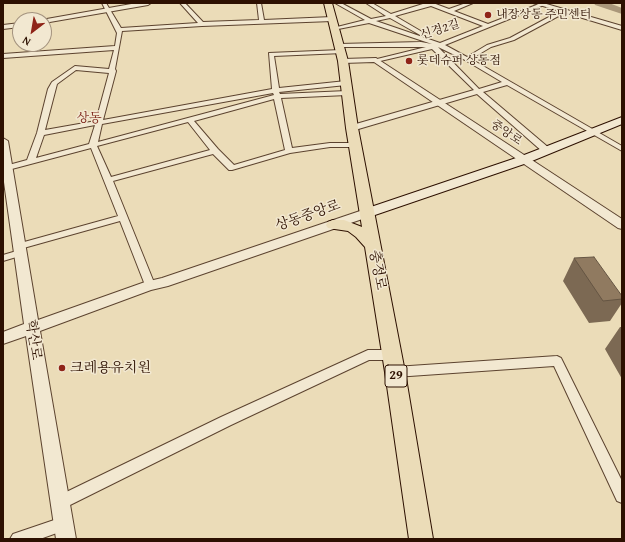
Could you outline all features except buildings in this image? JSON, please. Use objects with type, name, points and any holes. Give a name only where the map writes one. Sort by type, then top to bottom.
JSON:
[{"type":"main road","name":"충정로","points":[[328,3],[341,53],[352,128],[393,363],[421,539]]},
{"type":"main road","name":"상동중앙로","points":[[367,213],[523,160],[622,120]]},
{"type":"main road","points":[[333,225],[344,225],[353,228],[361,233],[373,246]]},
{"type":"street","points":[[104,3],[120,34],[114,65],[112,68],[113,71],[93,145],[150,285]]},
{"type":"street","points":[[52,20],[148,3]]},
{"type":"street","points":[[182,3],[202,24]]},
{"type":"street","points":[[259,3],[262,22]]},
{"type":"street","points":[[337,3],[370,21],[436,45],[467,60],[622,149]]},
{"type":"street","points":[[368,3],[422,34],[421,39]]},
{"type":"street","points":[[449,11],[471,3]]},
{"type":"street","points":[[119,30],[202,24],[262,22],[334,24],[370,21],[392,16],[429,4],[488,26]]},
{"type":"street","points":[[539,4],[622,28]]},
{"type":"street","name":"신경2길","points":[[341,53],[376,60],[436,45],[488,26],[539,4]]},
{"type":"street","points":[[467,60],[489,46],[512,39],[564,11]]},
{"type":"street","points":[[289,151],[277,93],[271,54],[341,53],[421,44],[436,45],[478,91],[546,150]]},
{"type":"street","points":[[3,56],[117,48]]},
{"type":"street","name":"중앙로","points":[[376,60],[622,225]]},
{"type":"street","points":[[31,161],[41,133],[51,89],[54,83],[75,68],[113,71]]},
{"type":"street","points":[[352,128],[506,83]]},
{"type":"street","points":[[41,133],[150,112],[277,93],[346,88]]},
{"type":"street","points":[[6,161],[31,161],[189,119],[277,93],[346,88]]},
{"type":"street","points":[[189,119],[232,168],[289,151],[330,146],[355,145]]},
{"type":"street","name":"학산로","points":[[3,141],[31,327],[66,539]]},
{"type":"street","points":[[108,180],[215,150]]},
{"type":"street","name":"상동중앙로","points":[[3,338],[150,285],[163,283],[367,213]]},
{"type":"street","points":[[3,258],[20,250],[122,217]]},
{"type":"street","points":[[59,503],[226,421],[368,354],[393,363],[557,361],[622,496]]},
{"type":"street","points":[[18,539],[63,524]]},
{"type":"waterway","points":[[599,3],[622,11]]},
{"type":"place","name":"내장상동 주민센터","points":[[488,15]]},
{"type":"place","name":"롯데슈퍼 상동점","points":[[409,61]]},
{"type":"place","name":"크레용유치원","points":[[62,368]]},
{"type":"district","name":"상동","points":[[89,119]]}]
